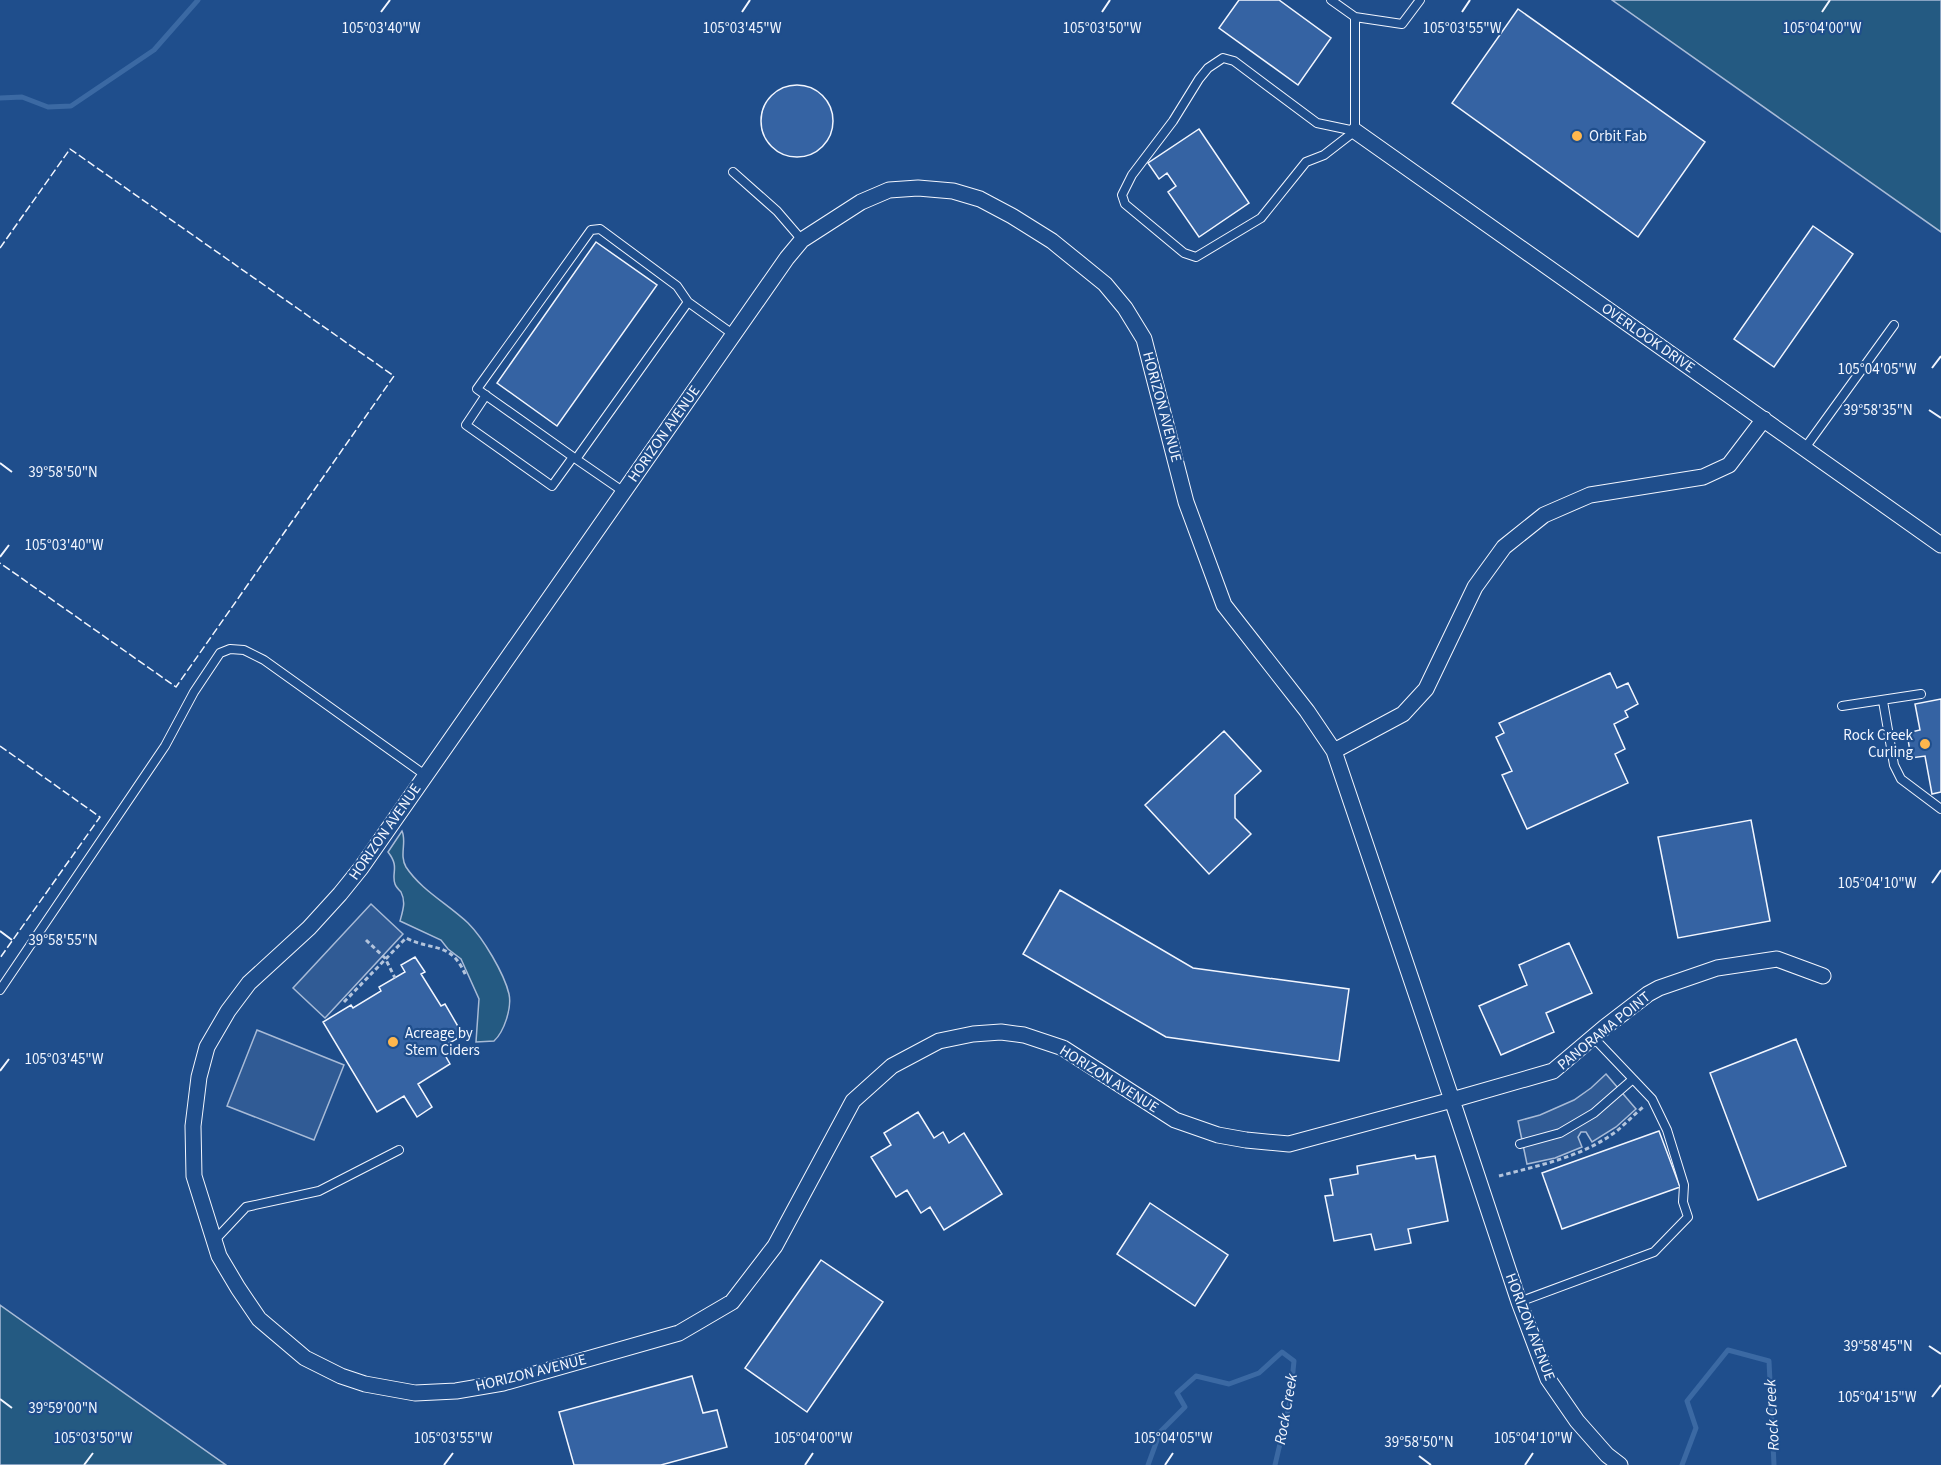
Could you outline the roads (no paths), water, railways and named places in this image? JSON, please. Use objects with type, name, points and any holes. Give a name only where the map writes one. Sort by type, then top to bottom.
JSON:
[{"type":"street","name":"OVERLOOK DRIVE","points":[[1355,131],[1941,545]]},
{"type":"street","name":"HORIZON AVENUE","points":[[1452,1100],[1289,1144],[1246,1140],[1218,1135],[1175,1120],[1063,1048],[1024,1035],[992,1032],[939,1041],[892,1066],[854,1101],[775,1246],[732,1302],[679,1333],[503,1383],[456,1391],[415,1393],[365,1384],[341,1376],[305,1358],[259,1319],[219,1256],[194,1166],[193,1126],[199,1077],[207,1047],[228,1011],[249,983],[309,928],[340,894],[802,240],[861,202],[889,190],[918,188],[953,191],[980,199],[1052,241],[1105,284],[1125,308],[1144,339],[1186,502],[1224,605],[1307,711],[1334,751],[1452,1100],[1519,1302],[1548,1379],[1577,1421],[1607,1455],[1620,1465]]},
{"type":"street","points":[[1334,751],[1403,714],[1426,689],[1475,586],[1504,548],[1544,515],[1590,495],[1703,477],[1729,465],[1764,419]]},
{"type":"street","name":"PANORAMA POINT","points":[[1452,1100],[1553,1071],[1648,994],[1716,968],[1777,959],[1823,976]]},
{"type":"lane","points":[[1331,0],[1355,16],[1402,24],[1420,0]]},
{"type":"lane","points":[[1355,16],[1355,131]]},
{"type":"lane","points":[[1223,58],[1234,61],[1317,123],[1355,131],[1324,155],[1306,162],[1261,218],[1197,257],[1184,253],[1125,204],[1122,195],[1132,175],[1173,121],[1208,68],[1223,58]]},
{"type":"lane","points":[[733,172],[777,211],[802,240]]},
{"type":"lane","points":[[624,492],[477,389],[591,230],[600,229],[677,286],[688,302],[734,335]]},
{"type":"lane","points":[[486,395],[466,424],[552,486],[575,458],[688,302]]},
{"type":"lane","points":[[1805,448],[1894,324]]},
{"type":"lane","points":[[0,990],[165,746],[194,692],[220,653],[230,649],[244,650],[264,660],[426,775]]},
{"type":"lane","points":[[1842,706],[1921,694]]},
{"type":"lane","points":[[1883,700],[1894,765],[1901,779],[1941,809]]},
{"type":"lane","points":[[1519,1302],[1654,1252],[1688,1217],[1683,1202],[1684,1185],[1667,1130],[1652,1099],[1593,1037]]},
{"type":"lane","points":[[1520,1144],[1560,1133],[1594,1113],[1633,1079]]},
{"type":"lane","points":[[214,1241],[246,1207],[319,1191],[399,1150]]},
{"type":"waterway","points":[[0,98],[22,97],[48,107],[71,106],[154,50],[198,0]]},
{"type":"waterway","name":"Rock Creek","points":[[1682,1465],[1696,1428],[1687,1401],[1728,1350],[1769,1361],[1774,1465]]},
{"type":"waterway","name":"Rock Creek","points":[[1148,1465],[1160,1432],[1185,1407],[1177,1393],[1196,1376],[1229,1384],[1259,1373],[1282,1352],[1294,1361],[1290,1401],[1275,1465]]},
{"type":"place","name":"Orbit Fab","points":[[1577,136]]},
{"type":"place","name":"Rock Creek Curling","points":[[1925,744]]},
{"type":"place","name":"Acreage by Stem Ciders","points":[[393,1042]]}]
